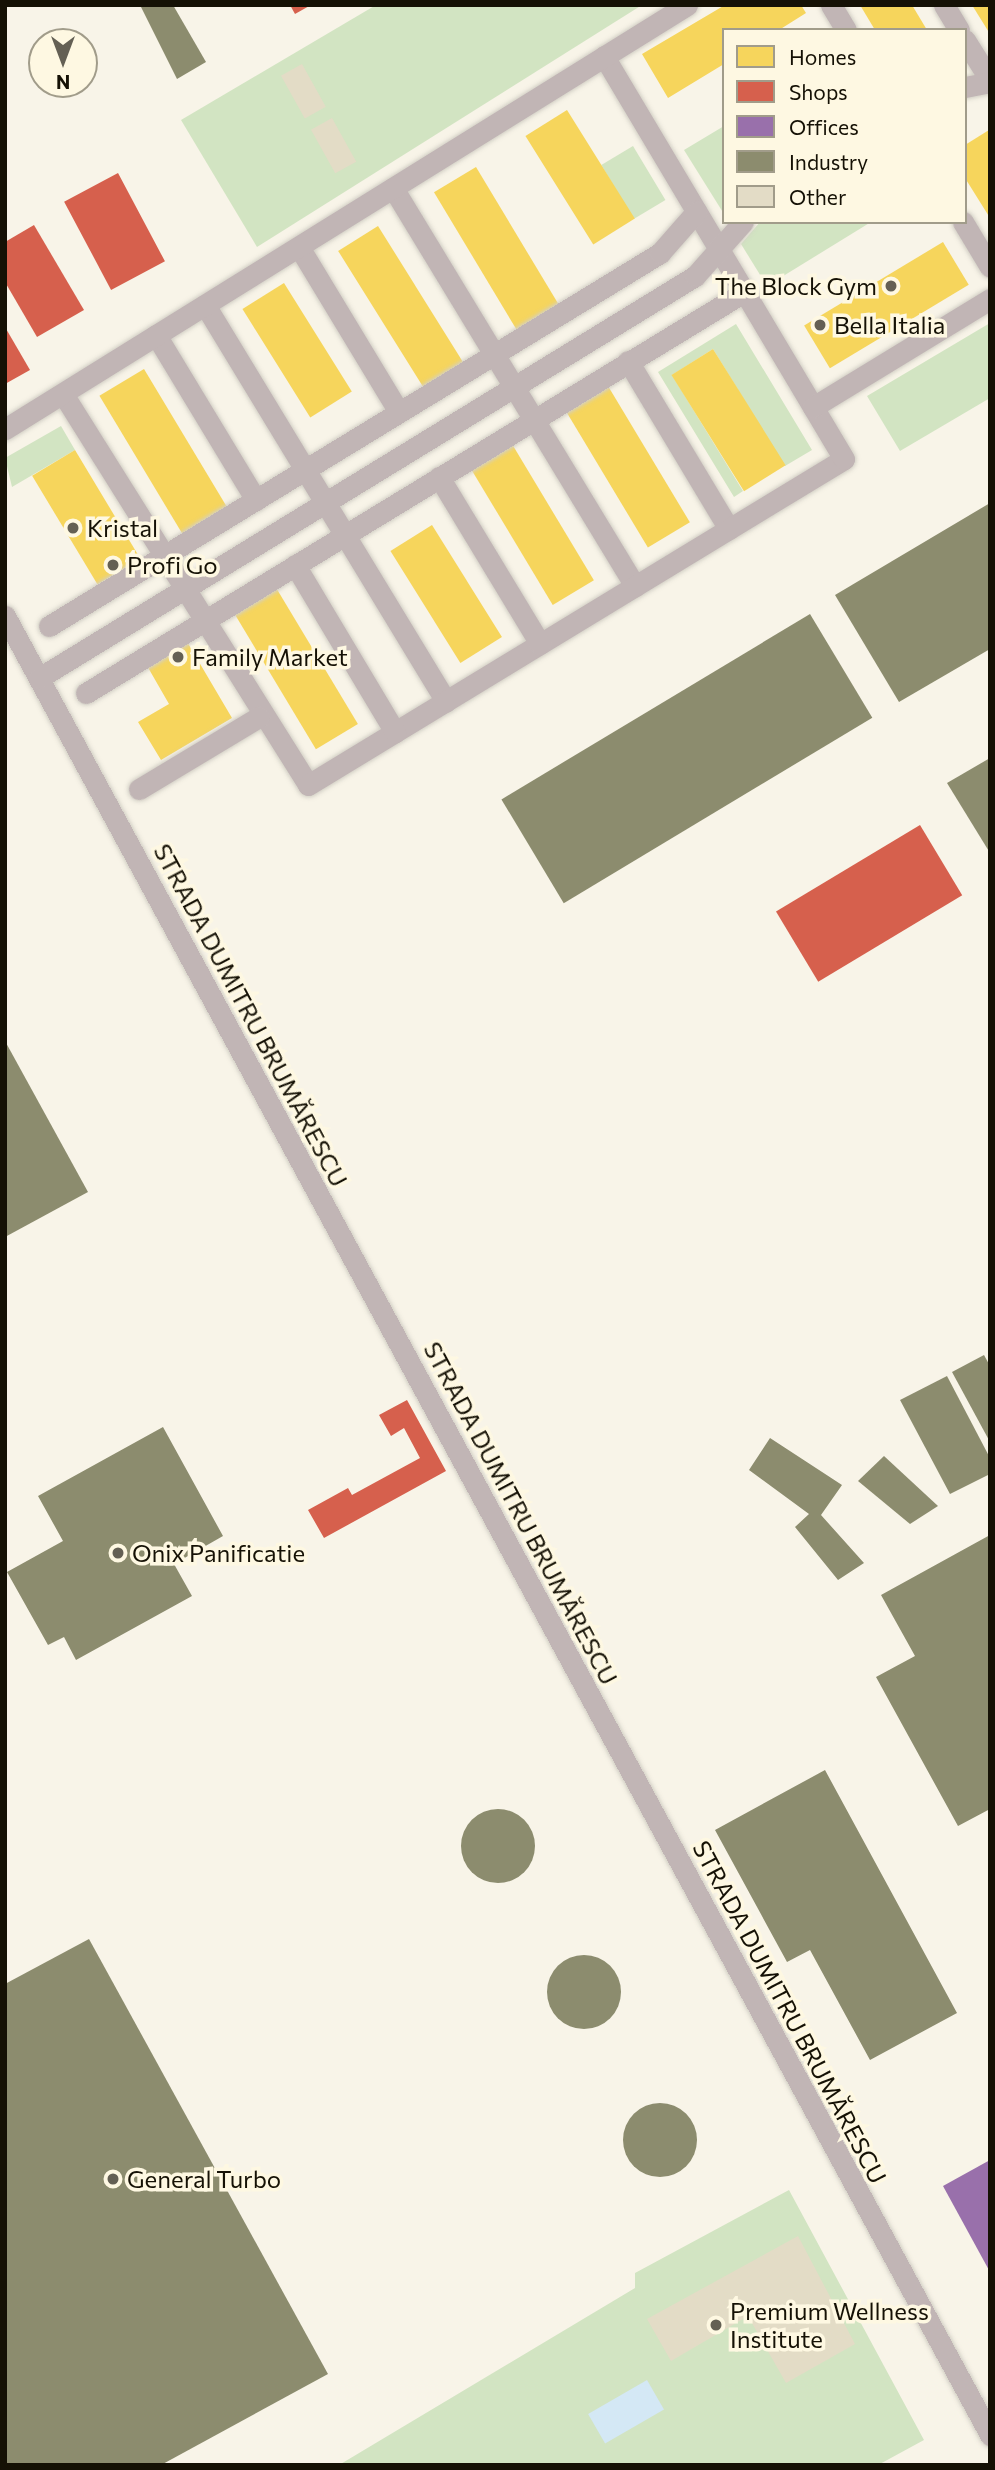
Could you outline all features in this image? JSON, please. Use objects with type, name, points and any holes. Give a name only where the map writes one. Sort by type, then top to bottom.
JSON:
[{"type":"street","points":[[5,429],[687,5]]},
{"type":"street","points":[[831,5],[845,28]]},
{"type":"street","points":[[944,5],[958,28]]},
{"type":"street","points":[[967,43],[990,81],[967,86]]},
{"type":"street","points":[[63,394],[259,717],[308,785],[844,459],[604,56]]},
{"type":"street","points":[[393,188],[635,586]]},
{"type":"street","points":[[49,626],[660,253],[696,212]]},
{"type":"street","points":[[39,678],[695,276],[741,224]]},
{"type":"street","points":[[964,224],[990,267]]},
{"type":"street","points":[[299,247],[399,412]]},
{"type":"street","points":[[86,693],[744,292]]},
{"type":"street","points":[[813,407],[990,299]]},
{"type":"street","points":[[205,305],[446,701]]},
{"type":"street","points":[[156,335],[256,500]]},
{"type":"street","points":[[628,361],[729,529]]},
{"type":"street","points":[[439,477],[540,644]]},
{"type":"street","points":[[295,565],[395,732]]},
{"type":"street","name":"STRADA DUMITRU BRUMĂRESCU","points":[[5,616],[990,2435]]},
{"type":"street","points":[[139,789],[259,717]]},
{"type":"green space","points":[[376,5],[642,5],[257,247],[181,120]]},
{"type":"green space","points":[[722,127],[722,211],[684,150]]},
{"type":"green space","points":[[633,146],[665,200],[634,219],[601,165]]},
{"type":"green space","points":[[758,224],[868,224],[767,286],[741,244]]},
{"type":"green space","points":[[990,323],[990,398],[900,451],[867,396]]},
{"type":"green space","points":[[736,324],[812,450],[785,466],[713,349],[672,375],[743,491],[734,497],[658,372]]},
{"type":"green space","points":[[61,426],[75,450],[12,487],[5,458]]},
{"type":"green space","name":"Premium Wellness Institute","points":[[789,2190],[924,2440],[878,2465],[339,2465],[635,2288],[635,2273]]},
{"type":"water","points":[[647,2380],[664,2409],[605,2443],[588,2414]]},
{"type":"building: Homes","points":[[725,5],[801,5],[806,13],[782,28],[722,28],[722,65],[668,98],[642,54]]},
{"type":"building: Homes","points":[[860,5],[912,5],[926,28],[874,28]]},
{"type":"building: Homes","points":[[972,5],[990,5],[990,34]]},
{"type":"building: Homes","points":[[567,110],[635,219],[593,245],[525,136]]},
{"type":"building: Homes","points":[[989,130],[990,218],[967,181],[967,144]]},
{"type":"building: Homes","points":[[476,167],[559,306],[517,331],[434,192]]},
{"type":"building: Homes","points":[[378,226],[464,363],[424,388],[338,251]]},
{"type":"building: Homes","points":[[943,242],[969,285],[830,368],[804,325]]},
{"type":"building: Homes","points":[[284,283],[352,392],[310,418],[242,309]]},
{"type":"building: Homes","points":[[713,349],[786,465],[744,491],[671,375]]},
{"type":"building: Homes","points":[[144,369],[227,507],[182,534],[99,396]]},
{"type":"building: Homes","points":[[608,386],[690,522],[648,548],[566,411]]},
{"type":"building: Homes","points":[[512,444],[594,580],[553,605],[471,469]]},
{"type":"building: Homes","points":[[75,450],[140,559],[98,585],[32,476]]},
{"type":"building: Homes","points":[[432,525],[502,637],[460,663],[390,551]]},
{"type":"building: Homes","points":[[275,586],[358,724],[316,749],[233,611]]},
{"type":"building: Homes","points":[[186,640],[232,718],[161,760],[138,722],[169,704],[146,664]]},
{"type":"building: Shops","points":[[290,5],[311,5],[295,14]]},
{"type":"building: Shops","points":[[118,173],[165,261],[111,290],[64,202]]},
{"type":"building: Shops","points":[[34,225],[84,310],[37,337],[5,282],[5,242]]},
{"type":"building: Shops","points":[[5,327],[30,370],[5,384]]},
{"type":"building: Shops","points":[[920,825],[962,895],[818,982],[776,912]]},
{"type":"building: Shops","points":[[407,1400],[446,1471],[324,1538],[308,1510],[348,1488],[352,1495],[420,1458],[404,1428],[391,1436],[379,1415]]},
{"type":"building: Offices","points":[[990,2160],[990,2272],[943,2186]]},
{"type":"building: Industry","points":[[140,5],[173,5],[206,62],[177,79]]},
{"type":"building: Industry","points":[[990,503],[990,649],[899,702],[835,595]]},
{"type":"building: Industry","points":[[810,614],[872,718],[564,903],[501,799]]},
{"type":"building: Industry","points":[[990,758],[990,853],[947,783]]},
{"type":"building: Industry","points":[[5,1041],[88,1192],[5,1237]]},
{"type":"building: Industry","points":[[984,1355],[990,1366],[990,1442],[952,1372]]},
{"type":"building: Industry","points":[[947,1376],[990,1458],[990,1474],[950,1494],[900,1400]]},
{"type":"building: Industry","name":"Onix Panificatie","points":[[163,1427],[223,1536],[174,1564],[192,1596],[76,1660],[64,1637],[48,1645],[7,1572],[63,1541],[38,1496]]},
{"type":"building: Industry","points":[[770,1438],[842,1485],[821,1515],[864,1563],[838,1580],[795,1527],[809,1514],[749,1470]]},
{"type":"building: Industry","points":[[884,1456],[938,1506],[910,1524],[858,1481]]},
{"type":"building: Industry","points":[[990,1535],[990,1809],[958,1826],[876,1677],[915,1656],[881,1595]]},
{"type":"building: Industry","points":[[825,1770],[957,2013],[870,2060],[810,1950],[787,1962],[715,1830]]},
{"type":"building: Industry","points":[[498,1809],[512,1812],[524,1820],[532,1832],[535,1846],[532,1860],[524,1872],[512,1880],[498,1883],[484,1880],[472,1872],[464,1860],[461,1846],[464,1832],[472,1820],[484,1812]]},
{"type":"building: Industry","name":"General Turbo","points":[[89,1939],[328,2374],[161,2465],[5,2465],[5,1984]]},
{"type":"building: Industry","points":[[584,1955],[598,1958],[610,1966],[618,1978],[621,1992],[618,2006],[610,2018],[598,2026],[584,2029],[570,2026],[558,2018],[550,2006],[547,1992],[550,1978],[558,1966],[570,1958]]},
{"type":"building: Industry","points":[[660,2103],[674,2106],[686,2114],[694,2126],[697,2140],[694,2154],[686,2166],[674,2174],[660,2177],[646,2174],[634,2166],[626,2154],[623,2140],[626,2126],[634,2114],[646,2106]]},
{"type":"building: Other","points":[[302,64],[326,107],[305,118],[281,76]]},
{"type":"building: Other","points":[[332,118],[356,162],[335,173],[311,130]]},
{"type":"building: Other","points":[[798,2236],[855,2344],[786,2383],[748,2316],[671,2361],[647,2319]]},
{"type":"place","name":"The Block Gym","points":[[891,286]]},
{"type":"place","name":"Bella Italia","points":[[820,325]]},
{"type":"place","name":"Kristal","points":[[73,528]]},
{"type":"place","name":"Profi Go","points":[[113,565]]},
{"type":"place","name":"Family Market","points":[[178,657]]},
{"type":"place","name":"Onix Panificatie","points":[[118,1553]]},
{"type":"place","name":"General Turbo","points":[[113,2179]]},
{"type":"place","name":"Premium Wellness Institute","points":[[716,2325]]}]
